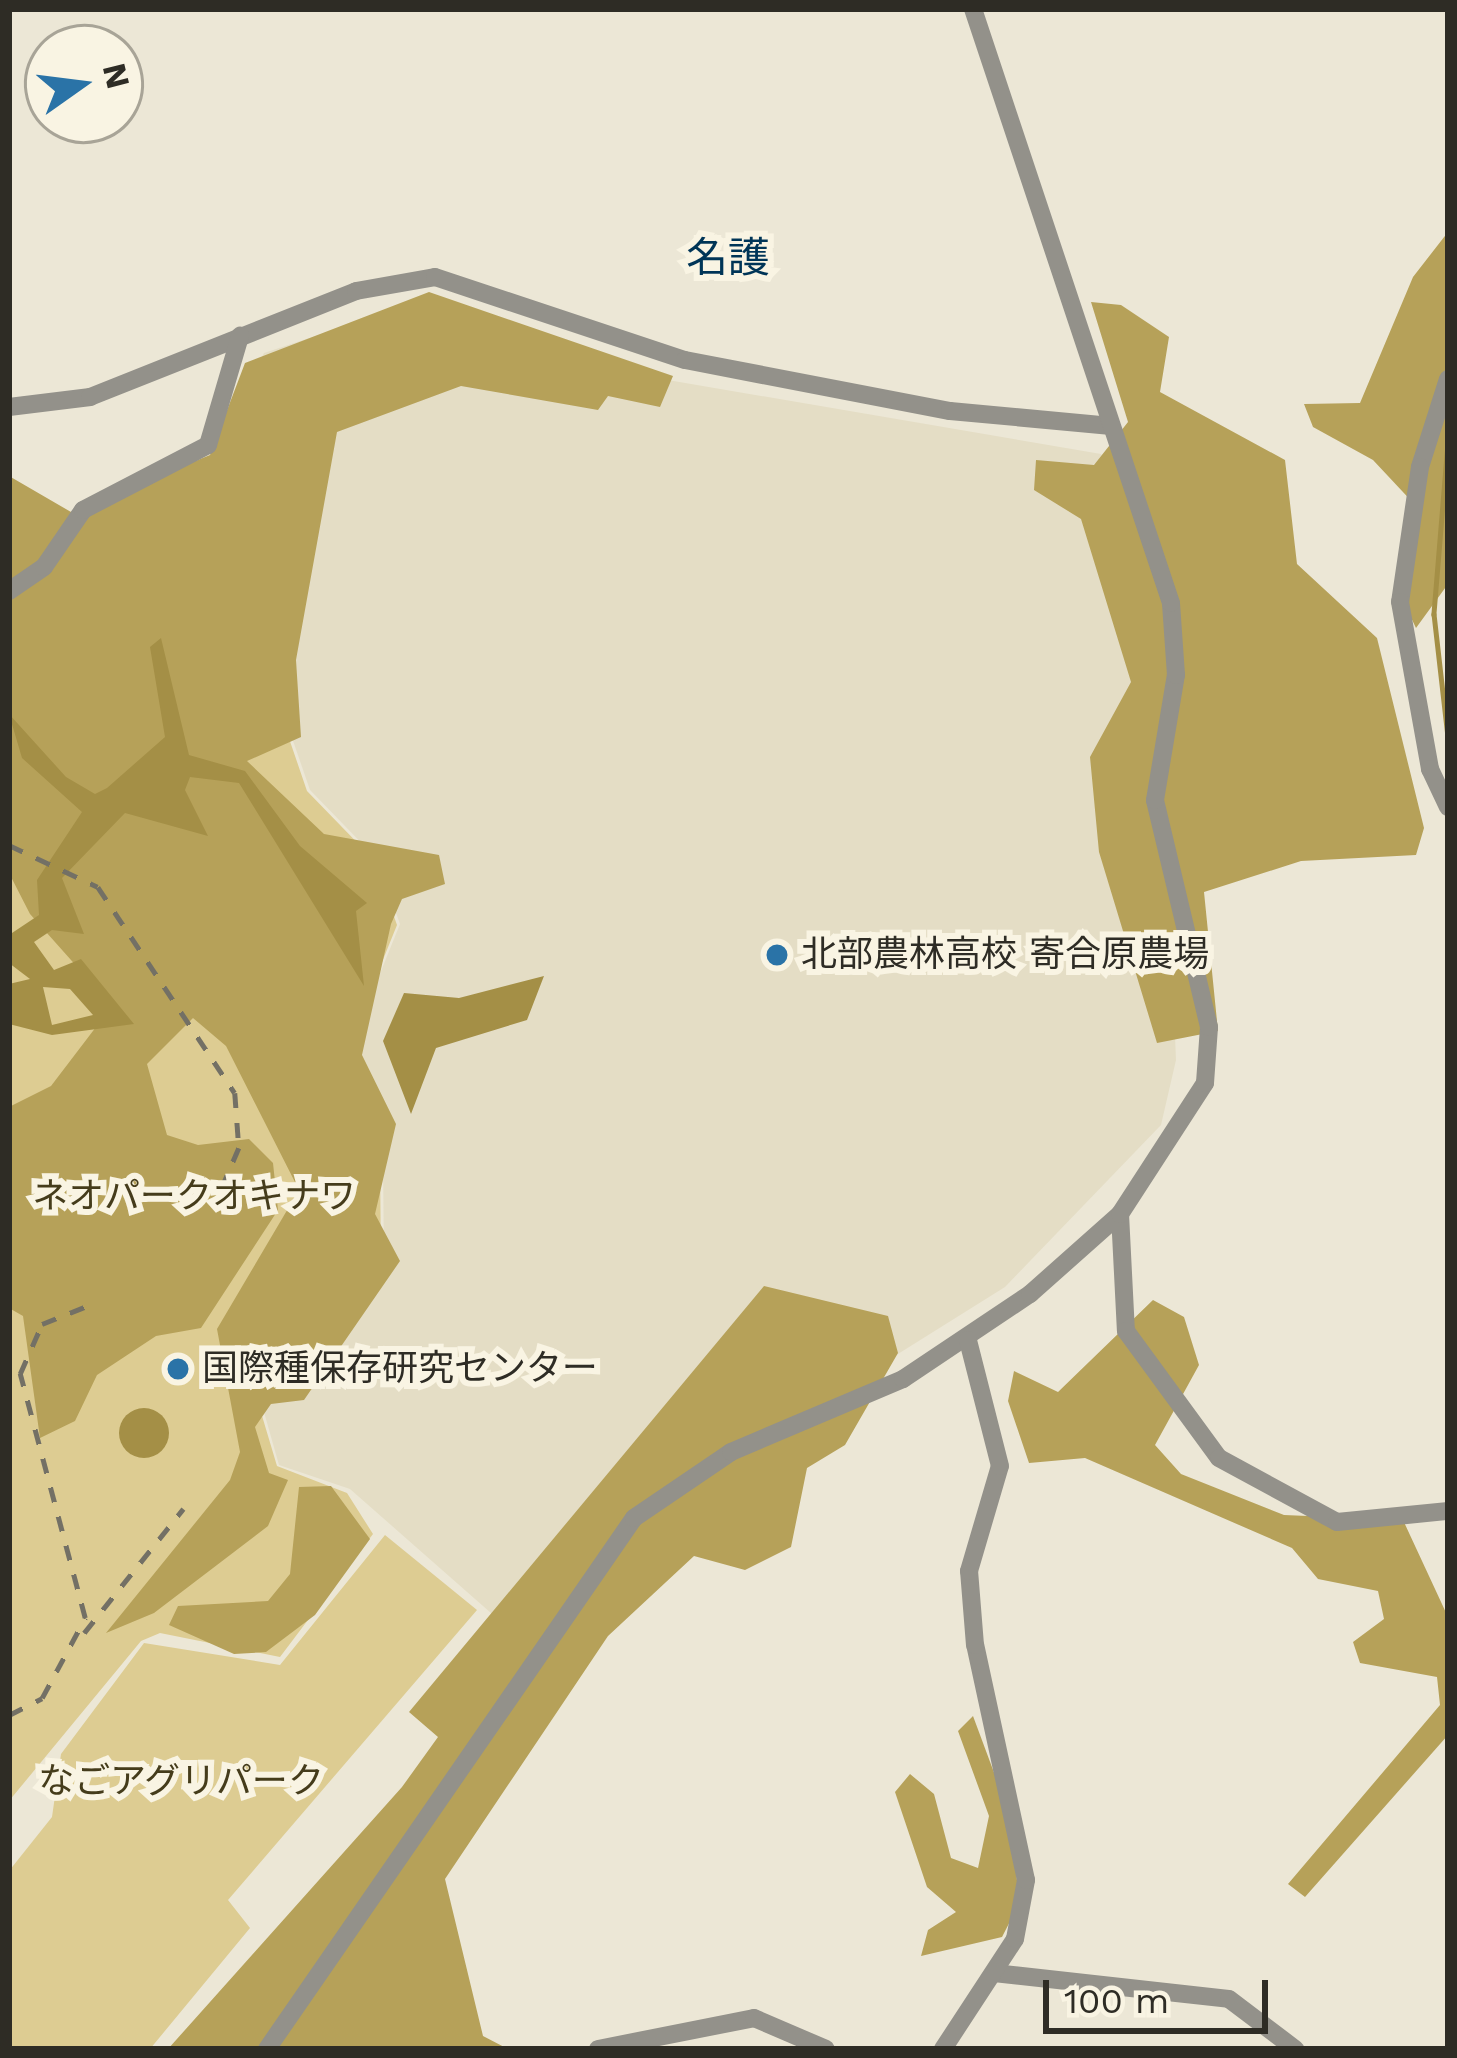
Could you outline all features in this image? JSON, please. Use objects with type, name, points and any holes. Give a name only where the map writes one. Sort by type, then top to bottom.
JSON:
[{"type":"street","points":[[267,2049],[634,1518],[731,1452],[840,1410],[968,1340],[1120,1214],[1172,1147],[1210,1059],[1155,800],[1174,618],[973,9]]},
{"type":"street","points":[[9,407],[90,397],[385,282],[435,277],[707,365],[950,411],[1111,426]]},
{"type":"street","points":[[9,591],[44,567],[83,510],[208,446],[240,336]]},
{"type":"street","points":[[1448,379],[1420,466],[1400,602],[1430,769],[1448,807]]},
{"type":"street","points":[[1120,1214],[1126,1331],[1219,1458],[1337,1522],[1448,1511]]},
{"type":"street","points":[[943,2049],[1015,1939],[1026,1880],[973,1626],[969,1571],[1000,1466],[968,1340]]},
{"type":"street","points":[[994,1973],[1229,1999],[1295,2049]]},
{"type":"street","points":[[598,2049],[754,2018],[826,2049]]},
{"type":"shaded area","name":"北部農林高校 寄合原農場","points":[[403,307],[627,373],[1101,454],[1125,490],[1173,985],[1176,1060],[1161,1125],[1005,1287],[826,1399],[532,1649],[350,1489],[279,1465],[260,1398],[384,1267],[383,1159],[351,1094],[358,1028],[400,924],[376,858],[310,790],[242,593],[222,431],[264,353]]},
{"type":"shaded area","points":[[161,638],[189,755],[245,771],[300,846],[367,903],[356,911],[364,986],[239,783],[190,777],[185,790],[208,836],[125,813],[62,878],[84,934],[52,930],[34,942],[54,970],[81,959],[134,1024],[52,1035],[9,1024],[9,984],[30,979],[9,963],[9,935],[39,915],[37,880],[82,812],[22,758],[9,714],[66,777],[95,794],[165,737],[150,647]],"holes":[[[43,987],[70,989],[93,1015],[52,1025]]]},
{"type":"shaded area","points":[[544,976],[527,1020],[436,1048],[411,1114],[383,1041],[404,993],[459,998]]},
{"type":"shaded area","points":[[144,1408],[162,1415],[169,1433],[162,1451],[144,1458],[126,1451],[119,1433],[126,1415]]},
{"type":"green space","points":[[1448,232],[1448,584],[1416,628],[1403,601],[1417,507],[1373,460],[1313,427],[1304,404],[1360,403],[1413,277]]},
{"type":"green space","name":"ネオパークオキナワ","points":[[429,292],[673,376],[660,407],[608,396],[598,410],[461,386],[337,432],[296,660],[301,737],[247,761],[324,834],[439,855],[445,884],[402,899],[391,924],[362,1055],[396,1124],[375,1214],[400,1261],[304,1400],[271,1404],[255,1427],[269,1473],[288,1480],[268,1526],[154,1613],[106,1633],[230,1480],[240,1452],[217,1329],[299,1190],[226,1046],[193,1018],[147,1064],[167,1135],[198,1145],[249,1139],[273,1163],[278,1210],[201,1328],[156,1336],[97,1375],[75,1421],[40,1438],[23,1316],[9,1308],[9,1107],[51,1086],[112,1006],[30,914],[9,873],[9,476],[71,512],[210,455],[245,363]]},
{"type":"green space","points":[[1091,302],[1121,305],[1169,337],[1160,392],[1285,460],[1297,564],[1377,638],[1424,828],[1416,855],[1301,861],[1204,892],[1218,1031],[1157,1043],[1099,852],[1090,757],[1131,682],[1081,519],[1034,490],[1036,460],[1094,465],[1128,422]]},
{"type":"green space","name":"ネオパークオキナワ","points":[[239,592],[307,791],[374,860],[397,925],[355,1029],[380,1159],[381,1266],[257,1399],[277,1466],[347,1493],[373,1534],[280,1657],[160,1633],[141,1641],[9,1801],[9,610]]},
{"type":"green space","points":[[764,1286],[888,1316],[898,1353],[845,1445],[807,1468],[791,1547],[745,1570],[694,1556],[608,1636],[445,1879],[483,2036],[508,2049],[168,2049],[402,1787],[438,1737],[409,1712]]},
{"type":"green space","points":[[1153,1300],[1184,1317],[1199,1365],[1155,1445],[1181,1474],[1284,1515],[1403,1520],[1448,1617],[1448,1735],[1305,1897],[1288,1884],[1440,1705],[1437,1677],[1360,1663],[1353,1642],[1384,1619],[1378,1591],[1318,1579],[1292,1548],[1085,1458],[1029,1463],[1008,1401],[1014,1371],[1058,1392]]},
{"type":"green space","points":[[331,1486],[370,1539],[315,1615],[266,1652],[234,1654],[169,1625],[178,1606],[268,1601],[290,1574],[299,1487]]},
{"type":"green space","name":"なごアグリパーク","points":[[385,1535],[477,1610],[228,1900],[250,1928],[150,2049],[9,2049],[9,1871],[52,1817],[61,1754],[144,1643],[280,1665]]},
{"type":"green space","points":[[973,1716],[1012,1821],[1019,1904],[1002,1937],[921,1956],[928,1930],[956,1912],[927,1887],[895,1792],[910,1774],[934,1794],[951,1858],[978,1868],[989,1816],[958,1731]]},
{"type":"waterway","points":[[1448,443],[1434,614],[1448,736]]},
{"type":"railway","points":[[9,845],[98,887],[235,1093],[239,1148],[219,1195]]},
{"type":"railway","points":[[9,1715],[42,1698],[85,1618],[20,1374],[42,1324],[87,1306]]},
{"type":"railway","points":[[84,1633],[183,1509]]},
{"type":"place","name":"北部農林高校 寄合原農場","points":[[777,955]]},
{"type":"place","name":"国際種保存研究センター","points":[[178,1369]]},
{"type":"district","name":"名護","points":[[728,258]]}]
